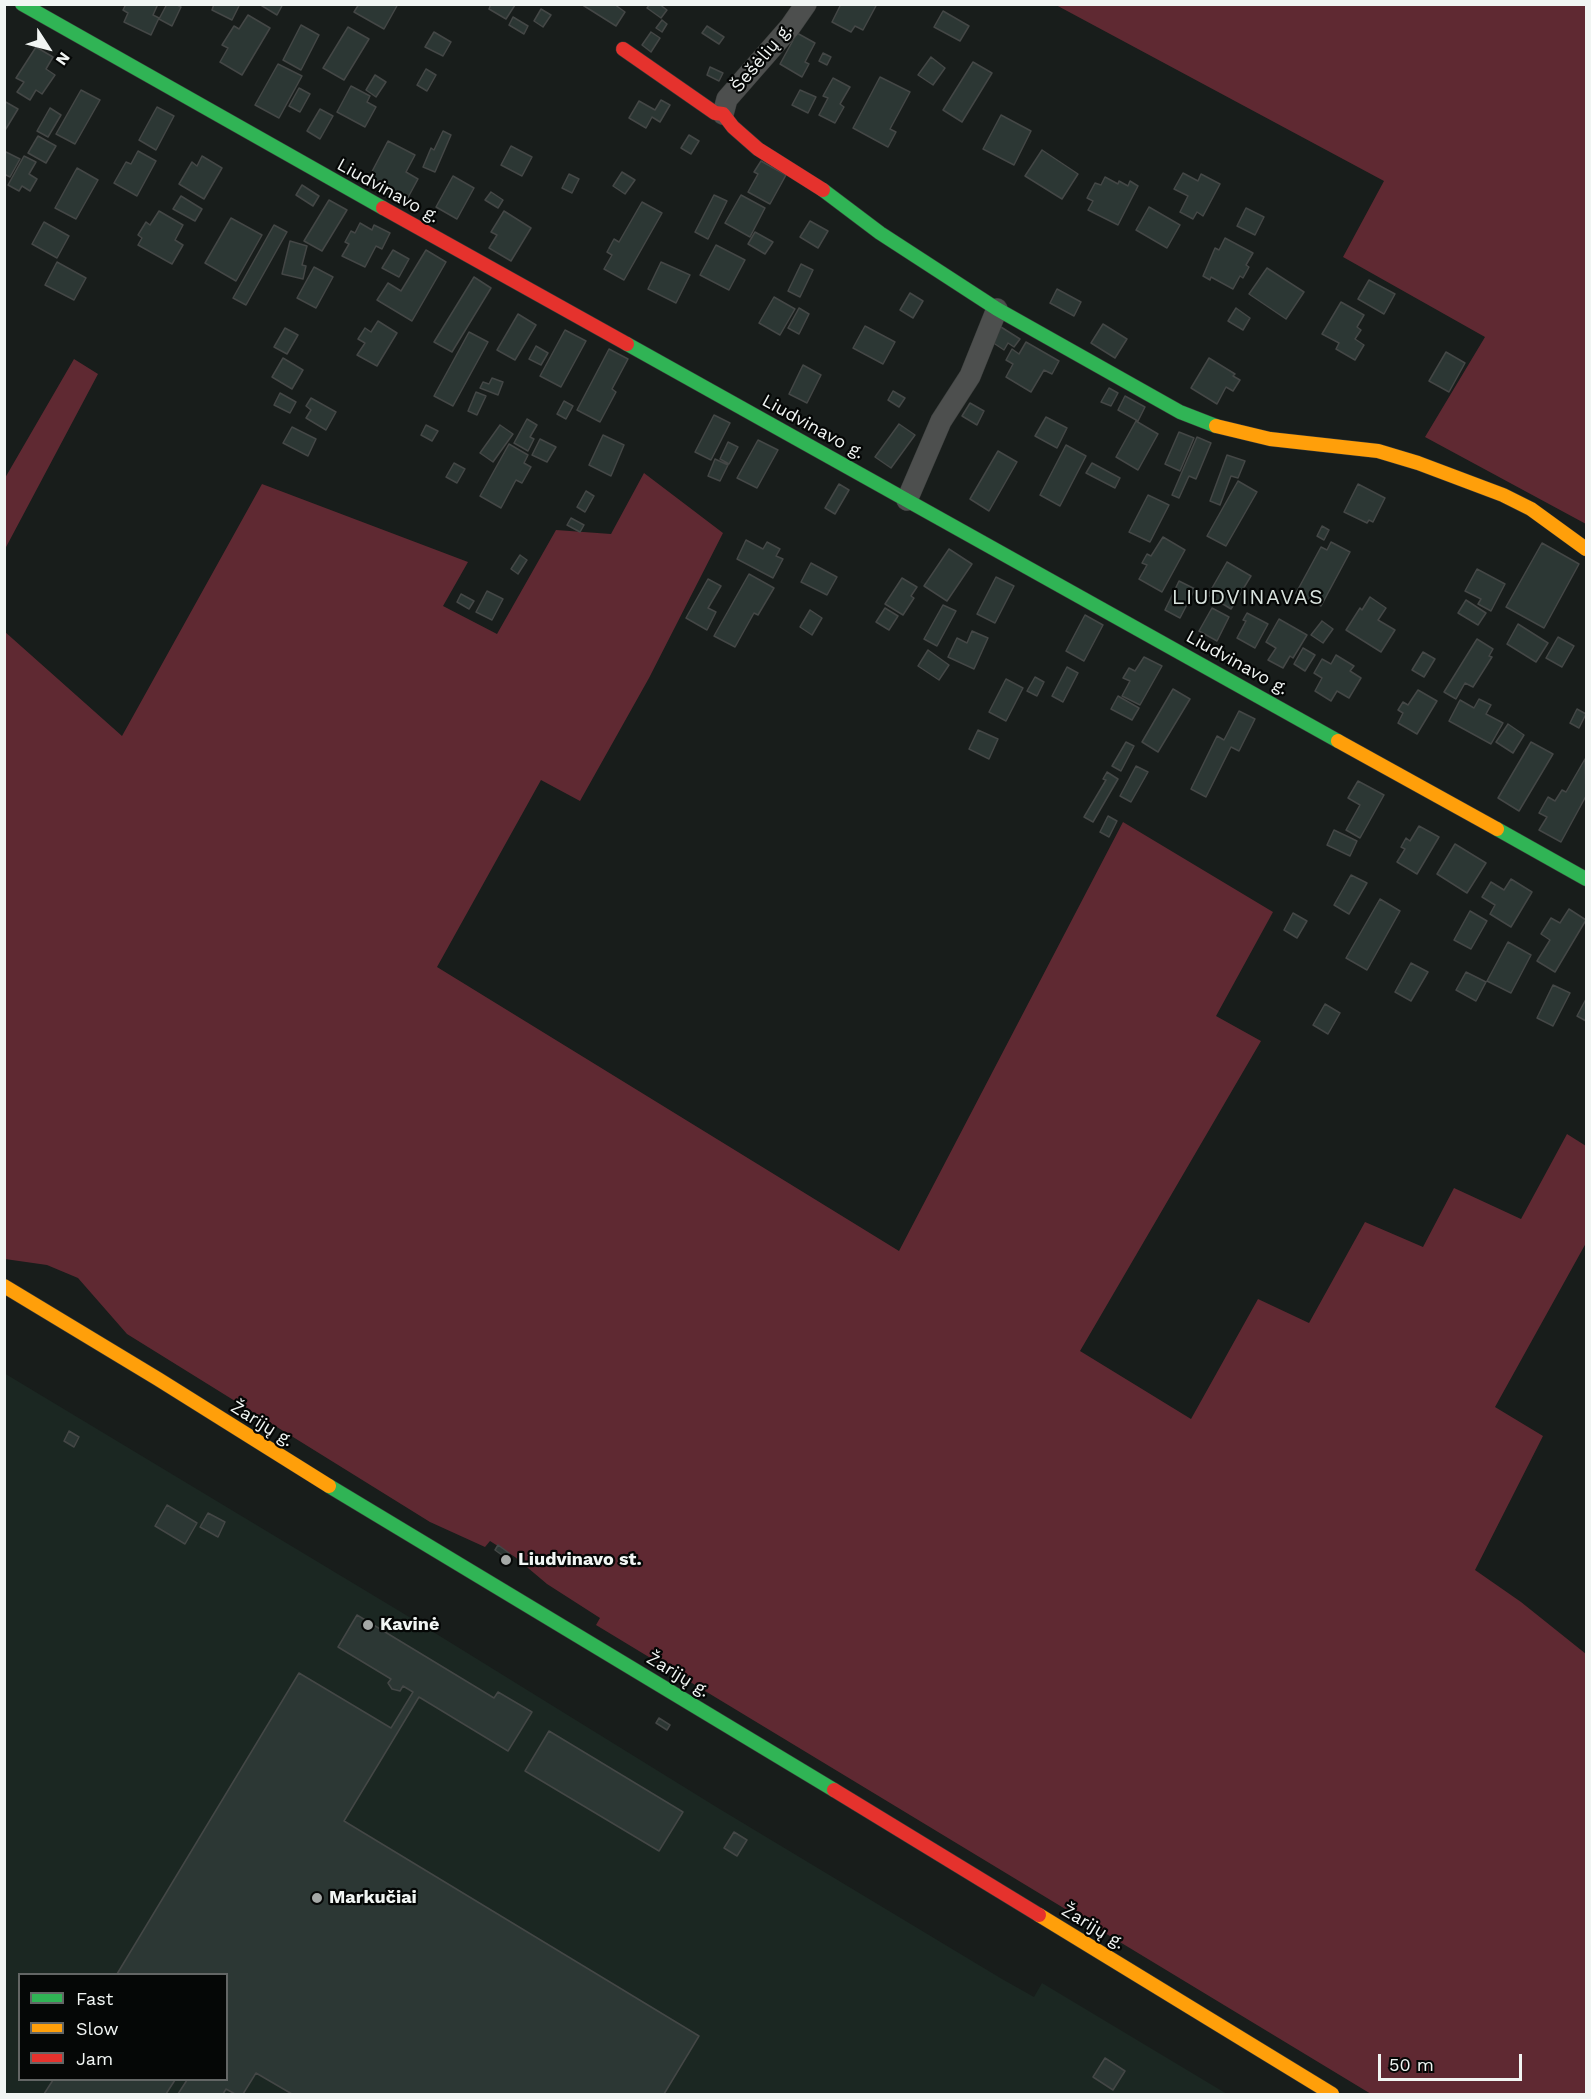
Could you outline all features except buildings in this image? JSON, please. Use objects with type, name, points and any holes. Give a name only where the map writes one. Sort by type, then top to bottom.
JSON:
[{"type":"street","name":"Liudvinavo g.","points":[[22,4],[284,153],[1587,879]]},
{"type":"street","name":"Šešėlių g.","points":[[723,114],[727,99],[790,27],[806,4]]},
{"type":"street","points":[[623,49],[715,113],[723,114],[733,127],[758,148],[816,184],[880,233],[997,309],[1180,412],[1219,427],[1270,439],[1378,452],[1418,463],[1503,495],[1531,509],[1587,549]]},
{"type":"street","points":[[907,500],[941,422],[970,376],[997,309]]},
{"type":"street","name":"Žarijų g.","points":[[4,1286],[312,1476],[806,1773],[1332,2094]]},
{"type":"shaded area","points":[[1056,5],[1586,5],[1586,524],[1425,437],[1485,337],[1343,257],[1384,181]]},
{"type":"shaded area","points":[[74,359],[98,374],[5,549],[5,478]]},
{"type":"shaded area","points":[[644,473],[723,533],[649,678],[580,801],[541,780],[437,967],[899,1251],[1123,822],[1273,912],[1216,1016],[1261,1041],[1080,1351],[1191,1419],[1258,1299],[1309,1323],[1365,1222],[1423,1247],[1454,1188],[1521,1219],[1567,1134],[1586,1146],[1586,1243],[1495,1407],[1543,1436],[1475,1570],[1521,1602],[1586,1654],[1586,2094],[1371,2094],[596,1625],[600,1618],[547,1584],[515,1557],[490,1541],[485,1547],[430,1522],[127,1334],[78,1278],[47,1265],[5,1259],[4,631],[122,736],[262,484],[468,562],[443,606],[497,634],[556,530],[611,534]]},
{"type":"shaded area","points":[[4,1373],[1002,1979],[1034,1997],[1042,1983],[1227,2094],[5,2094]]},
{"type":"traffic: fast","points":[[22,4],[383,208]]},
{"type":"traffic: fast","points":[[823,190],[880,233],[997,309],[1180,412],[1216,426]]},
{"type":"traffic: fast","points":[[627,344],[1338,741]]},
{"type":"traffic: fast","points":[[1497,829],[1586,879]]},
{"type":"traffic: fast","points":[[329,1486],[834,1790]]},
{"type":"traffic: slow","points":[[1216,426],[1270,439],[1378,451],[1418,463],[1503,495],[1531,509],[1586,549]]},
{"type":"traffic: slow","points":[[1338,741],[1497,829]]},
{"type":"traffic: slow","points":[[4,1286],[329,1486]]},
{"type":"traffic: slow","points":[[1039,1915],[1332,2094]]},
{"type":"traffic: jam","points":[[623,49],[715,113],[723,114],[733,127],[758,149],[823,190]]},
{"type":"traffic: jam","points":[[383,208],[627,344]]},
{"type":"traffic: jam","points":[[834,1790],[1039,1915]]},
{"type":"place","name":"Liudvinavo st.","points":[[506,1560]]},
{"type":"place","name":"Kavinė","points":[[368,1625]]},
{"type":"place","name":"Markučiai","points":[[317,1898]]},
{"type":"district","name":"LIUDVINAVAS","points":[[1248,598]]}]
